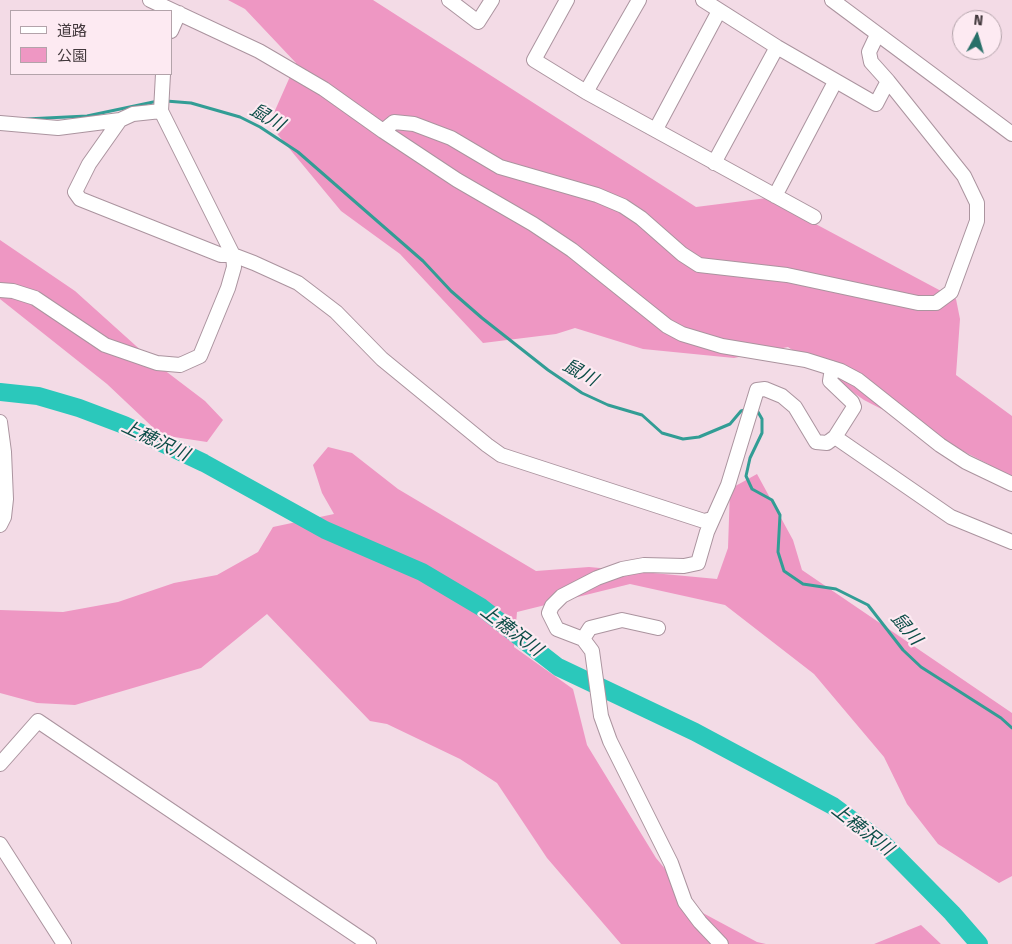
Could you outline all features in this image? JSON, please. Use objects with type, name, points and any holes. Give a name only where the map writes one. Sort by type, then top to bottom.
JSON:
[{"type":"street","points":[[150,0],[259,51],[300,73],[383,131],[572,250],[668,326],[682,334],[722,346],[806,360],[832,368],[858,380],[953,453],[1012,484]]},
{"type":"street","points":[[450,0],[478,22],[492,0]]},
{"type":"street","points":[[567,0],[534,60],[586,92],[814,217]]},
{"type":"street","points":[[586,92],[639,0]]},
{"type":"street","points":[[703,0],[835,82],[876,104],[888,81]]},
{"type":"street","points":[[832,0],[1012,134]]},
{"type":"street","points":[[656,129],[719,11]]},
{"type":"street","points":[[172,29],[179,13]]},
{"type":"street","points":[[383,131],[394,122],[414,124],[451,138],[500,167],[597,195],[623,206],[642,218],[682,254],[699,265],[787,275],[918,303],[936,303],[951,292],[977,220],[977,202],[964,176],[871,62],[869,52],[878,35]]},
{"type":"street","points":[[714,163],[777,47]]},
{"type":"street","points":[[0,290],[13,290],[35,298],[106,345],[158,364],[180,365],[200,356],[228,288],[234,267],[233,255],[161,104],[163,75]]},
{"type":"street","points":[[775,196],[835,82]]},
{"type":"street","points":[[0,123],[58,128],[120,120],[161,104]]},
{"type":"street","points":[[120,120],[89,164],[75,192],[80,198],[221,254],[233,255],[298,283],[336,312],[382,359],[487,446],[501,454],[704,522],[712,519]]},
{"type":"street","points":[[721,944],[700,922],[685,902],[671,863],[610,741],[601,716],[592,651],[583,639],[557,629],[549,613],[552,606],[562,596],[597,578],[622,569],[698,563],[712,519],[728,485],[757,390],[765,389],[782,396],[795,408],[816,442],[826,443],[835,437],[854,407],[852,402],[830,381],[832,368]]},
{"type":"street","points":[[0,422],[4,452],[6,499],[4,517],[0,525]]},
{"type":"street","points":[[835,437],[951,517],[1012,542]]},
{"type":"street","points":[[583,639],[590,628],[622,620],[658,628]]},
{"type":"street","points":[[0,764],[38,721],[369,944]]},
{"type":"street","points":[[0,844],[64,944]]},
{"type":"green space","points":[[228,0],[373,0],[696,207],[767,198],[956,299],[960,319],[956,375],[1012,416],[1012,485],[988,464],[864,400],[788,347],[734,358],[643,349],[575,328],[556,334],[483,343],[400,254],[341,211],[269,124],[296,63],[245,9]]},
{"type":"green space","points":[[0,240],[75,291],[155,363],[205,401],[223,420],[207,442],[161,435],[107,384],[0,299]]},
{"type":"green space","points":[[328,447],[352,453],[398,489],[536,571],[589,567],[717,579],[728,548],[730,489],[757,474],[793,540],[802,570],[1012,713],[1012,876],[999,883],[938,844],[907,804],[884,757],[814,674],[725,605],[630,584],[517,612],[514,647],[573,689],[587,745],[656,858],[701,912],[757,942],[766,944],[621,944],[547,858],[497,783],[460,759],[387,724],[370,721],[267,614],[201,668],[75,705],[37,703],[0,693],[0,610],[63,612],[118,602],[174,583],[217,575],[258,552],[273,527],[334,514],[322,493],[313,465]]},
{"type":"green space","points":[[921,925],[941,944],[874,944]]},
{"type":"waterway","name":"鼠川","points":[[26,119],[87,116],[158,101]]},
{"type":"waterway","name":"鼠川","points":[[166,101],[191,103],[240,117],[260,127],[298,152],[423,261],[451,291],[482,318],[548,370],[582,393],[608,405],[642,415],[662,433],[683,439],[699,437],[730,424],[741,411],[748,409]]},
{"type":"waterway","name":"上穂沢川","points":[[0,392],[38,396],[79,408],[124,425],[204,463],[325,530],[422,572],[481,607],[558,667],[695,732],[833,806],[883,843],[952,913],[979,944]]},
{"type":"waterway","name":"鼠川","points":[[754,411],[758,412],[762,419],[762,433],[750,458],[746,476],[752,489],[772,500],[780,515],[778,552],[784,571],[803,584],[836,589],[868,605],[903,650],[921,667],[1001,718],[1012,728]]}]
